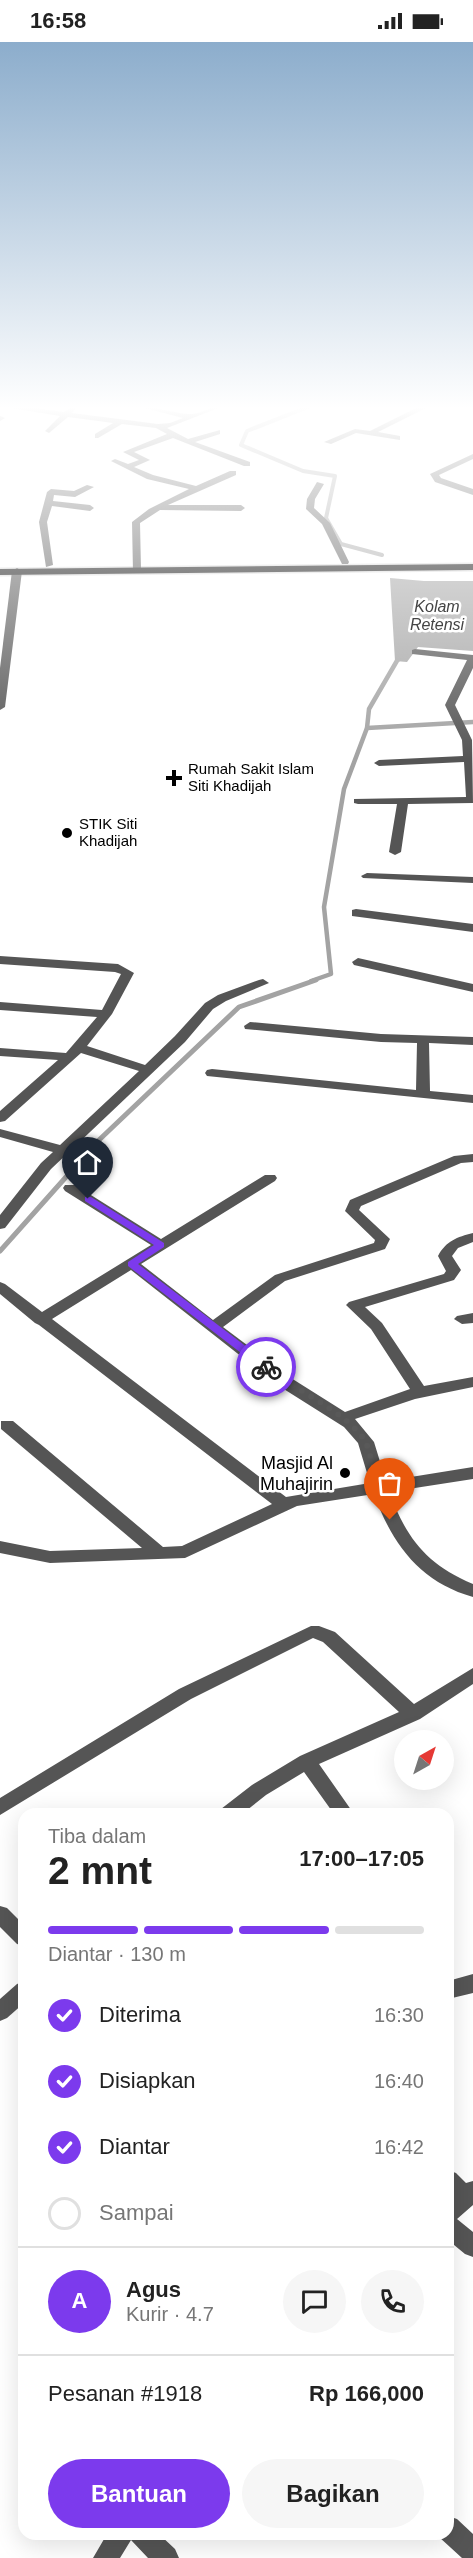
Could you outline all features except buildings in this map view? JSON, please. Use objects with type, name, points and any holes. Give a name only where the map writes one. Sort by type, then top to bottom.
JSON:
[{"type":"highway","points":[[0,572],[345,562],[473,562]]},
{"type":"highway","points":[[0,565],[473,567]]},
{"type":"street","points":[[43,524],[49,565]]},
{"type":"street","points":[[136,524],[137,567]]},
{"type":"street","points":[[327,524],[345,562]]},
{"type":"street","points":[[0,707],[17,571]]},
{"type":"street","points":[[415,652],[472,660]]},
{"type":"street","points":[[441,659],[472,660]]},
{"type":"street","points":[[358,801],[472,800],[467,740],[450,705],[472,660]]},
{"type":"street","points":[[460,723],[473,720]]},
{"type":"street","points":[[379,763],[470,759]]},
{"type":"street","points":[[395,852],[403,800]]},
{"type":"street","points":[[367,876],[473,880]]},
{"type":"street","points":[[356,913],[473,928]]},
{"type":"street","points":[[0,960],[124,970],[128,974],[106,1014],[79,1048],[0,1118]]},
{"type":"street","points":[[358,962],[473,988]]},
{"type":"street","points":[[0,1225],[46,1166],[180,1039],[208,1006],[262,982]]},
{"type":"street","points":[[0,1006],[106,1014]]},
{"type":"street","points":[[250,1026],[423,1040],[473,1041]]},
{"type":"street","points":[[423,1040],[423,1093]]},
{"type":"street","points":[[79,1048],[146,1069]]},
{"type":"street","points":[[0,1052],[68,1057]]},
{"type":"street","points":[[212,1072],[473,1099]]},
{"type":"street","points":[[0,1101],[17,1102]]},
{"type":"street","points":[[0,1133],[63,1150]]},
{"type":"street","points":[[214,1326],[280,1278],[380,1246],[383,1239],[352,1211],[356,1203],[459,1160],[473,1158]]},
{"type":"street","points":[[40,1320],[270,1178]]},
{"type":"street","points":[[70,1188],[160,1245]]},
{"type":"street","points":[[420,1392],[377,1326],[354,1305],[449,1277],[454,1270],[448,1264],[445,1256],[448,1248],[454,1243],[473,1236]]},
{"type":"street","points":[[132,1264],[287,1383],[343,1418],[360,1432],[366,1442],[390,1520],[421,1564],[458,1586],[473,1591]]},
{"type":"street","points":[[0,1287],[40,1320],[285,1505]]},
{"type":"street","points":[[343,1418],[420,1392],[473,1382]]},
{"type":"street","points":[[7,1425],[161,1554]]},
{"type":"street","points":[[0,1547],[50,1557],[184,1552],[293,1501],[473,1473]]},
{"type":"street","points":[[0,1807],[184,1694],[312,1632],[319,1632],[328,1637],[413,1714]]},
{"type":"street","points":[[236,1808],[259,1790],[307,1761],[413,1714],[473,1675]]},
{"type":"street","points":[[307,1761],[341,1808]]},
{"type":"street","points":[[0,1914],[18,1932]]},
{"type":"street","points":[[454,1989],[473,1983]]},
{"type":"street","points":[[0,2012],[18,1996]]},
{"type":"street","points":[[454,2184],[469,2194],[454,2208]]},
{"type":"street","points":[[454,2231],[473,2246]]},
{"type":"street","points":[[454,2534],[473,2551]]},
{"type":"street","points":[[106,2558],[118,2540]]},
{"type":"street","points":[[147,2540],[166,2558]]},
{"type":"water","name":"Kolam Retensi","points":[[390,578],[473,581],[473,651],[418,647],[407,662],[395,661]]},
{"type":"waterway","points":[[330,524],[341,544],[382,555]]},
{"type":"waterway","points":[[398,654],[398,659]]},
{"type":"waterway","points":[[367,728],[369,709],[398,659]]},
{"type":"waterway","points":[[367,728],[473,722]]},
{"type":"waterway","points":[[311,981],[331,974],[324,907],[344,789],[367,728]]},
{"type":"waterway","points":[[0,1251],[99,1140],[239,1007],[316,980]]},
{"type":"way so far","points":[[266,1367],[343,1418],[360,1432],[366,1442],[390,1520]]},
{"type":"place","name":"Rumah Sakit Islam Siti Khadijah","points":[[174,778]]},
{"type":"place","name":"STIK Siti Khadijah","points":[[67,833]]},
{"type":"place","name":"Masjid Al Muhajirin","points":[[345,1473]]},
{"type":"route","points":[[88,1199],[160,1245],[132,1264],[266,1367]]}]
